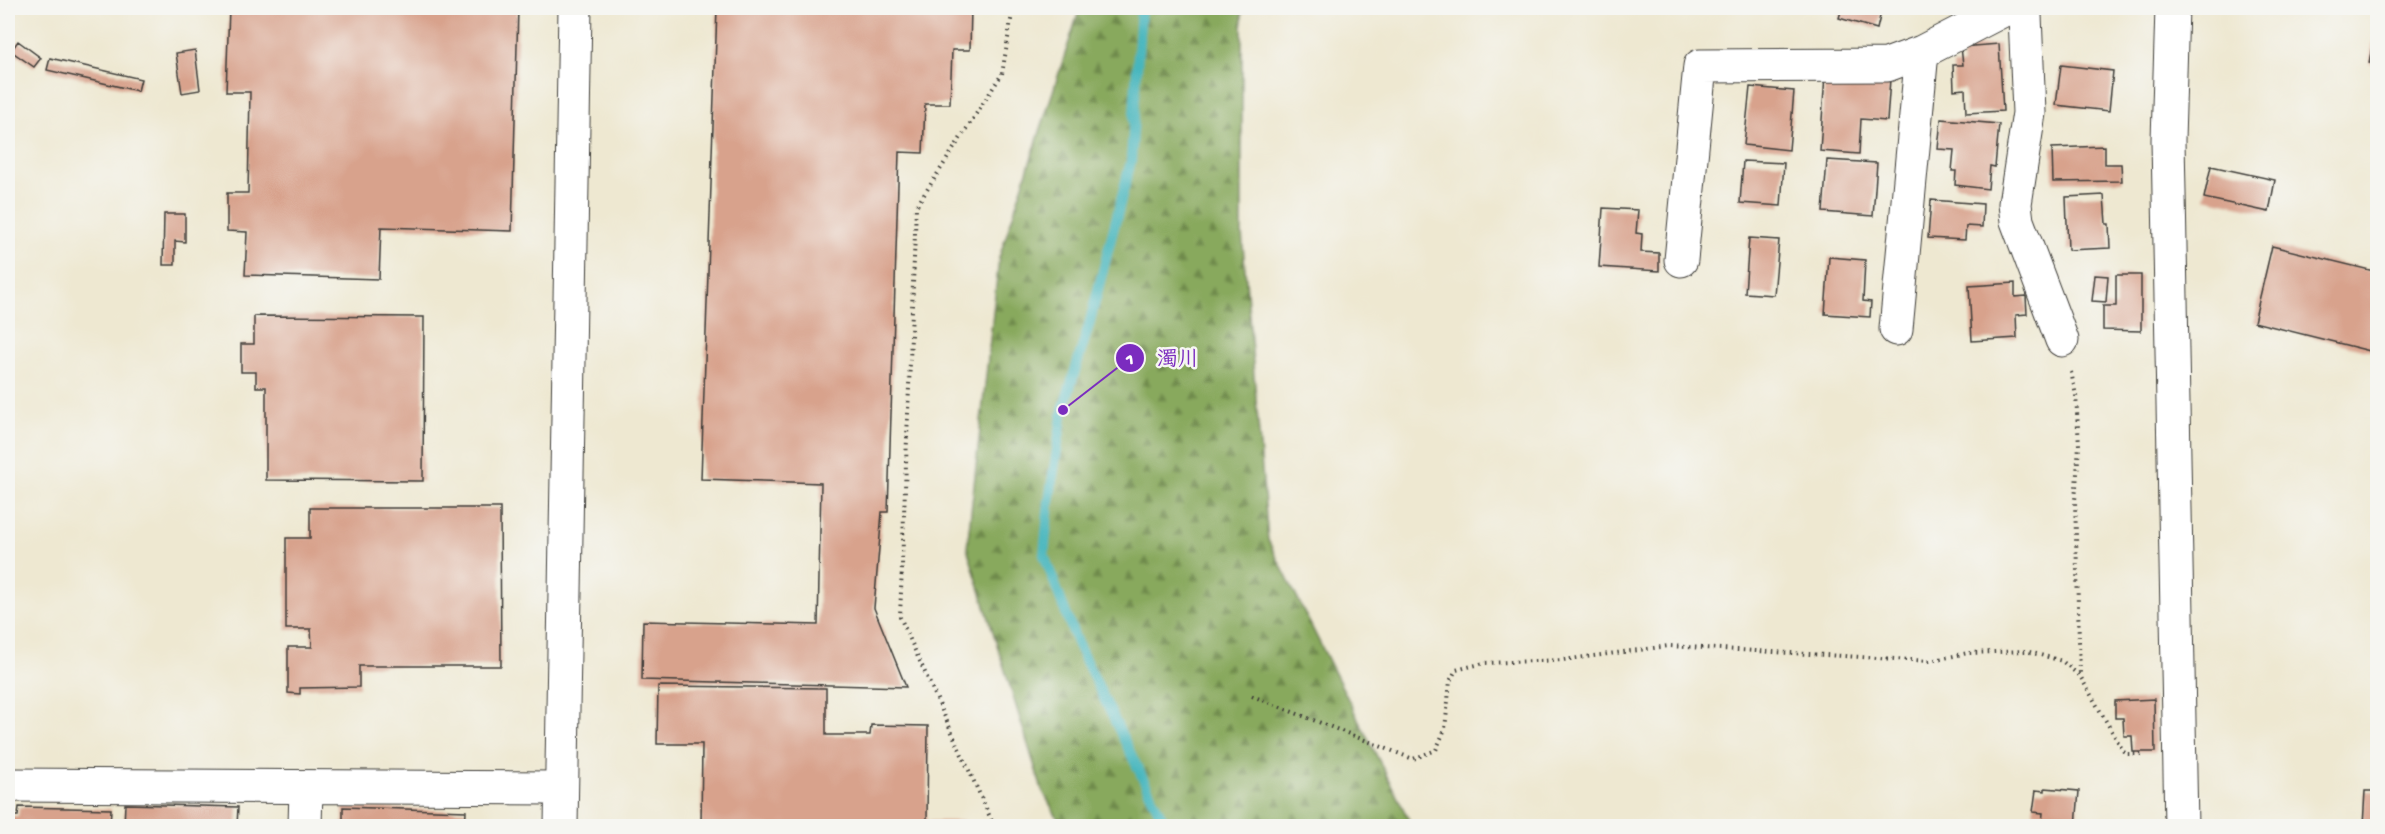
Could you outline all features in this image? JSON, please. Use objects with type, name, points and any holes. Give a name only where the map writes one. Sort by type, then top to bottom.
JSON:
[{"type":"street","points":[[561,826],[575,8]]},
{"type":"street","points":[[1681,260],[1700,66],[1887,65],[1922,52],[2007,8]]},
{"type":"street","points":[[2019,8],[2025,15],[2030,113],[2015,204],[2017,221],[2062,340]]},
{"type":"street","points":[[2172,8],[2168,140],[2181,826]]},
{"type":"street","points":[[1896,329],[1922,52]]},
{"type":"street","points":[[8,785],[306,789],[561,788]]},
{"type":"street","points":[[305,826],[306,789]]},
{"type":"path","points":[[994,826],[900,617],[916,207],[1002,74],[1013,8]]},
{"type":"path","points":[[2062,340],[2077,405],[2079,445],[2075,501],[2080,676]]},
{"type":"path","points":[[1252,696],[1413,759],[1436,750],[1445,729],[1450,681],[1456,670],[1484,663],[1563,660],[1669,646],[1930,661],[1968,653],[2026,651],[2062,661],[2080,676],[2125,754],[2179,753]]},
{"type":"green space","points":[[1080,8],[1242,8],[1242,233],[1268,540],[1412,826],[1062,826],[1042,790],[967,548],[999,258]]},
{"type":"building","points":[[229,8],[518,8],[512,231],[381,227],[379,279],[245,275],[247,232],[227,231],[227,193],[248,193],[250,92],[226,92]]},
{"type":"building","points":[[717,8],[971,8],[970,50],[952,50],[950,104],[925,104],[923,153],[899,152],[888,512],[882,512],[874,608],[906,687],[642,680],[643,621],[818,625],[821,483],[701,479]]},
{"type":"building","points":[[1842,8],[1882,8],[1877,29],[1839,18]]},
{"type":"building","points":[[2376,26],[2378,26],[2378,65],[2369,63]]},
{"type":"building","points":[[18,41],[41,58],[34,67],[11,51]]},
{"type":"building","points":[[1999,44],[2003,111],[1966,113],[1965,89],[1954,90],[1953,65],[1963,65],[1961,47]]},
{"type":"building","points":[[195,50],[200,90],[182,93],[176,53]]},
{"type":"building","points":[[50,58],[141,79],[138,91],[47,70]]},
{"type":"building","points":[[2061,65],[2113,71],[2109,111],[2056,105]]},
{"type":"building","points":[[1825,74],[1890,79],[1887,121],[1861,119],[1859,154],[1820,151]]},
{"type":"building","points":[[1750,87],[1794,91],[1789,150],[1744,145]]},
{"type":"building","points":[[1941,119],[1999,124],[1995,167],[1990,166],[1988,189],[1955,185],[1956,171],[1952,171],[1954,150],[1938,149]]},
{"type":"building","points":[[2105,146],[2105,164],[2121,164],[2122,181],[2053,182],[2052,148]]},
{"type":"building","points":[[1827,160],[1877,163],[1873,216],[1823,212]]},
{"type":"building","points":[[1743,161],[1784,163],[1781,206],[1740,203]]},
{"type":"building","points":[[2211,166],[2275,180],[2269,212],[2204,198]]},
{"type":"building","points":[[2104,195],[2110,248],[2068,250],[2066,197]]},
{"type":"building","points":[[1931,200],[1983,204],[1982,227],[1966,226],[1965,240],[1928,238]]},
{"type":"building","points":[[1603,208],[1638,210],[1636,233],[1642,234],[1641,252],[1659,253],[1659,271],[1599,267]]},
{"type":"building","points":[[164,214],[185,214],[185,242],[175,241],[175,265],[163,265]]},
{"type":"building","points":[[1749,238],[1779,240],[1774,295],[1745,293]]},
{"type":"building","points":[[2272,246],[2378,272],[2378,353],[2254,322]]},
{"type":"building","points":[[1829,257],[1865,260],[1863,301],[1871,302],[1870,317],[1825,314]]},
{"type":"building","points":[[2095,275],[2108,276],[2106,302],[2092,301]]},
{"type":"building","points":[[2116,275],[2141,275],[2141,331],[2103,330],[2103,306],[2116,306]]},
{"type":"building","points":[[2015,283],[2015,297],[2026,296],[2027,314],[2016,315],[2017,338],[1972,341],[1969,286]]},
{"type":"building","points":[[254,316],[424,317],[423,481],[266,480],[266,387],[256,387],[256,372],[241,372],[241,344],[254,344]]},
{"type":"building","points":[[310,508],[500,508],[501,666],[359,666],[359,687],[300,688],[300,694],[288,693],[288,647],[312,647],[311,629],[286,629],[286,538],[310,538]]},
{"type":"building","points":[[658,686],[826,688],[826,735],[870,735],[871,725],[928,726],[927,821],[966,821],[966,826],[701,826],[702,744],[657,744]]},
{"type":"building","points":[[2154,699],[2155,752],[2133,752],[2132,736],[2124,736],[2123,718],[2115,718],[2115,701]]},
{"type":"building","points":[[2045,788],[2079,791],[2076,826],[2042,824],[2043,813],[2033,812],[2036,790],[2045,791]]},
{"type":"building","points":[[2365,791],[2378,791],[2378,826],[2363,826]]},
{"type":"building","points":[[125,804],[238,807],[237,826],[124,826]]},
{"type":"building","points":[[19,807],[111,809],[110,826],[8,826],[8,816],[18,816]]},
{"type":"building","points":[[343,807],[466,811],[465,826],[333,826],[333,824],[343,824]]},
{"type":"waterway","points":[[1141,8],[1131,161],[1089,325],[1063,410],[1049,502],[1044,555],[1077,643],[1166,826]]},
{"type":"place","name":"濁川","points":[[1063,410]]}]
